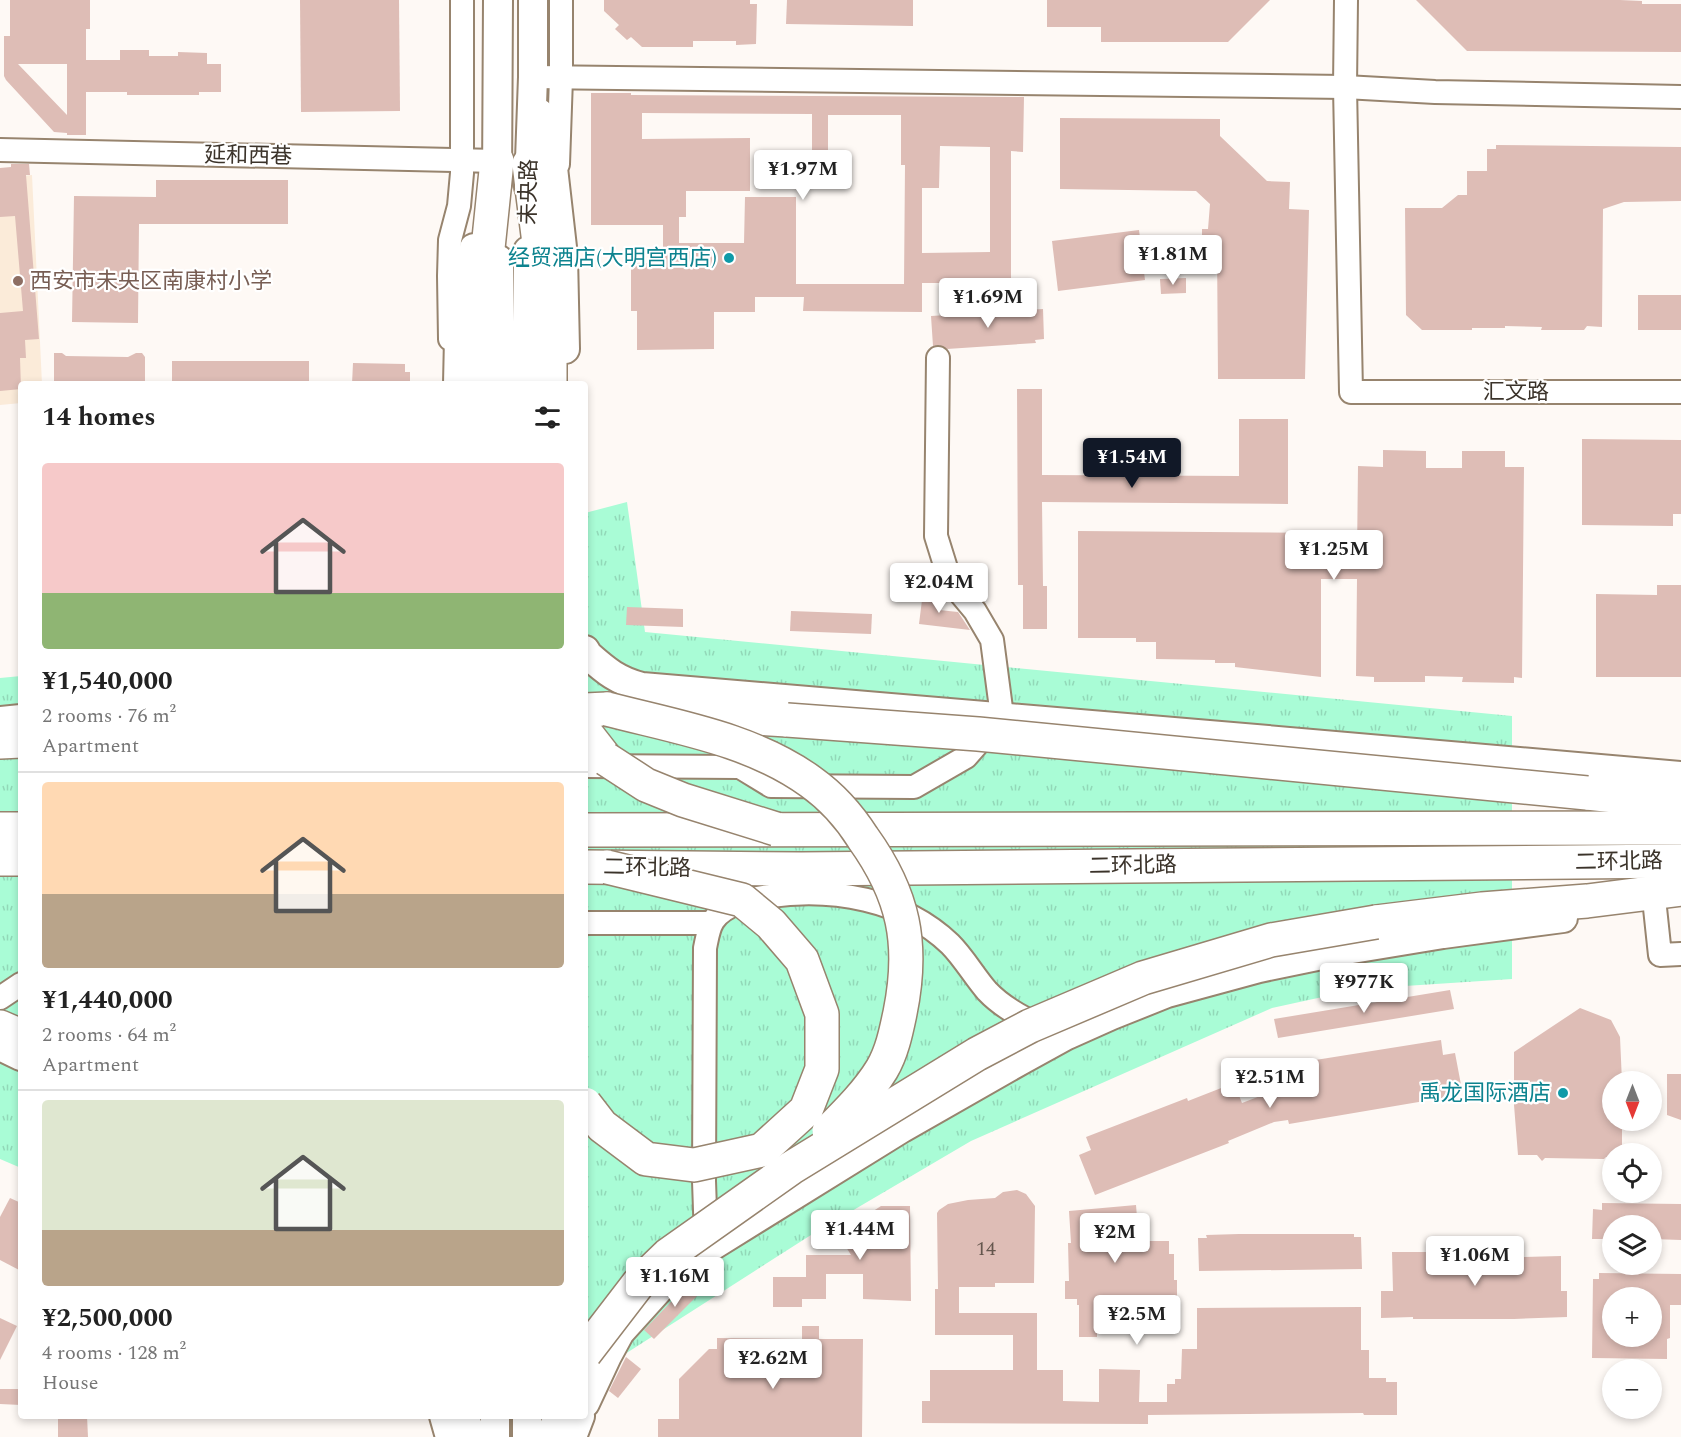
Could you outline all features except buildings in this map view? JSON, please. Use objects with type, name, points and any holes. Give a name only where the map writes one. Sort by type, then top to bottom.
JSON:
[{"type":"highway","points":[[478,381],[482,161]]},
{"type":"highway","points":[[529,164],[550,330],[550,381]]},
{"type":"highway","points":[[592,717],[978,734],[1681,803]]},
{"type":"highway","points":[[592,717],[606,759],[646,785],[683,801],[776,829]]},
{"type":"highway","points":[[592,717],[701,733],[747,747],[778,761],[802,776],[836,803],[876,855],[890,882],[899,904],[905,936],[906,960],[906,985],[893,1044],[883,1068],[864,1094],[791,1168]]},
{"type":"highway","points":[[0,742],[18,741]]},
{"type":"highway","name":"二环北路","points":[[588,830],[1681,828]]},
{"type":"highway","points":[[0,829],[18,829]]},
{"type":"highway","points":[[0,859],[18,859]]},
{"type":"highway","name":"二环北路","points":[[596,867],[801,869],[1681,861]]},
{"type":"highway","points":[[588,1108],[602,1126],[646,1159],[694,1165],[762,1150],[806,1110],[822,1070],[822,1014],[802,960],[771,924],[742,900],[596,867]]},
{"type":"highway","points":[[588,1349],[638,1284],[668,1255],[791,1168],[977,1054],[1030,1026],[1088,1000],[1143,978],[1271,940],[1376,922],[1681,889]]},
{"type":"highway","points":[[0,1027],[18,1035]]},
{"type":"main road","name":"未央路","points":[[498,0],[498,98],[482,161],[501,381]]},
{"type":"main road","name":"未央路","points":[[528,381],[529,164],[533,85],[532,0]]},
{"type":"main road","points":[[533,85],[552,159],[557,198],[563,256],[565,381]]},
{"type":"main road","points":[[457,381],[459,338],[482,161]]},
{"type":"main road","points":[[588,655],[613,677],[642,687],[1002,716],[1681,776]]},
{"type":"main road","points":[[0,721],[18,720]]},
{"type":"main road","points":[[588,1397],[620,1332],[681,1268],[707,1249],[902,1128],[1065,1036],[1167,993],[1270,966],[1346,950],[1443,934],[1539,920],[1668,906]]},
{"type":"main road","points":[[0,1046],[18,1055]]},
{"type":"main road","points":[[445,1419],[450,1437]]},
{"type":"main road","points":[[465,1419],[472,1437]]},
{"type":"main road","points":[[495,1419],[495,1437]]},
{"type":"main road","points":[[527,1419],[527,1437]]},
{"type":"main road","points":[[550,1437],[557,1419]]},
{"type":"main road","points":[[572,1437],[579,1419]]},
{"type":"street","points":[[462,0],[482,161]]},
{"type":"street","points":[[557,198],[561,0]]},
{"type":"street","points":[[1345,87],[1346,0]]},
{"type":"street","points":[[533,85],[561,78],[1345,87],[1435,92],[1681,97]]},
{"type":"street","name":"汇文路","points":[[1345,87],[1351,393],[1681,392]]},
{"type":"street","name":"延和西巷","points":[[0,150],[482,161]]},
{"type":"street","points":[[588,766],[740,767],[771,786],[914,787],[966,757],[1002,716],[992,640],[975,611],[950,580],[936,536],[938,358]]},
{"type":"street","points":[[707,1249],[704,1181],[705,948],[711,923],[718,915],[736,904],[759,897],[788,893],[812,893],[853,896],[886,906],[929,927],[969,965],[987,991],[1020,1017],[1065,1036]]},
{"type":"street","points":[[1668,906],[1660,955],[1681,954]]},
{"type":"street","points":[[588,923],[711,923]]},
{"type":"street","points":[[0,998],[18,986]]},
{"type":"shaded area","name":"西安市未央区南康村小学","points":[[32,175],[42,381],[18,381],[18,403],[0,405],[0,178]]},
{"type":"green space","points":[[627,502],[645,632],[1512,716],[1512,979],[1359,989],[1272,1008],[971,1141],[811,1235],[600,1370],[588,1369],[588,512]]},
{"type":"green space","points":[[18,676],[18,1167],[0,1159],[0,678]]},
{"type":"place","name":"经贸酒店(大明宫西店)","points":[[729,258]]},
{"type":"place","name":"西安市未央区南康村小学","points":[[18,281]]},
{"type":"place","name":"禹龙国际酒店","points":[[1563,1093]]}]
